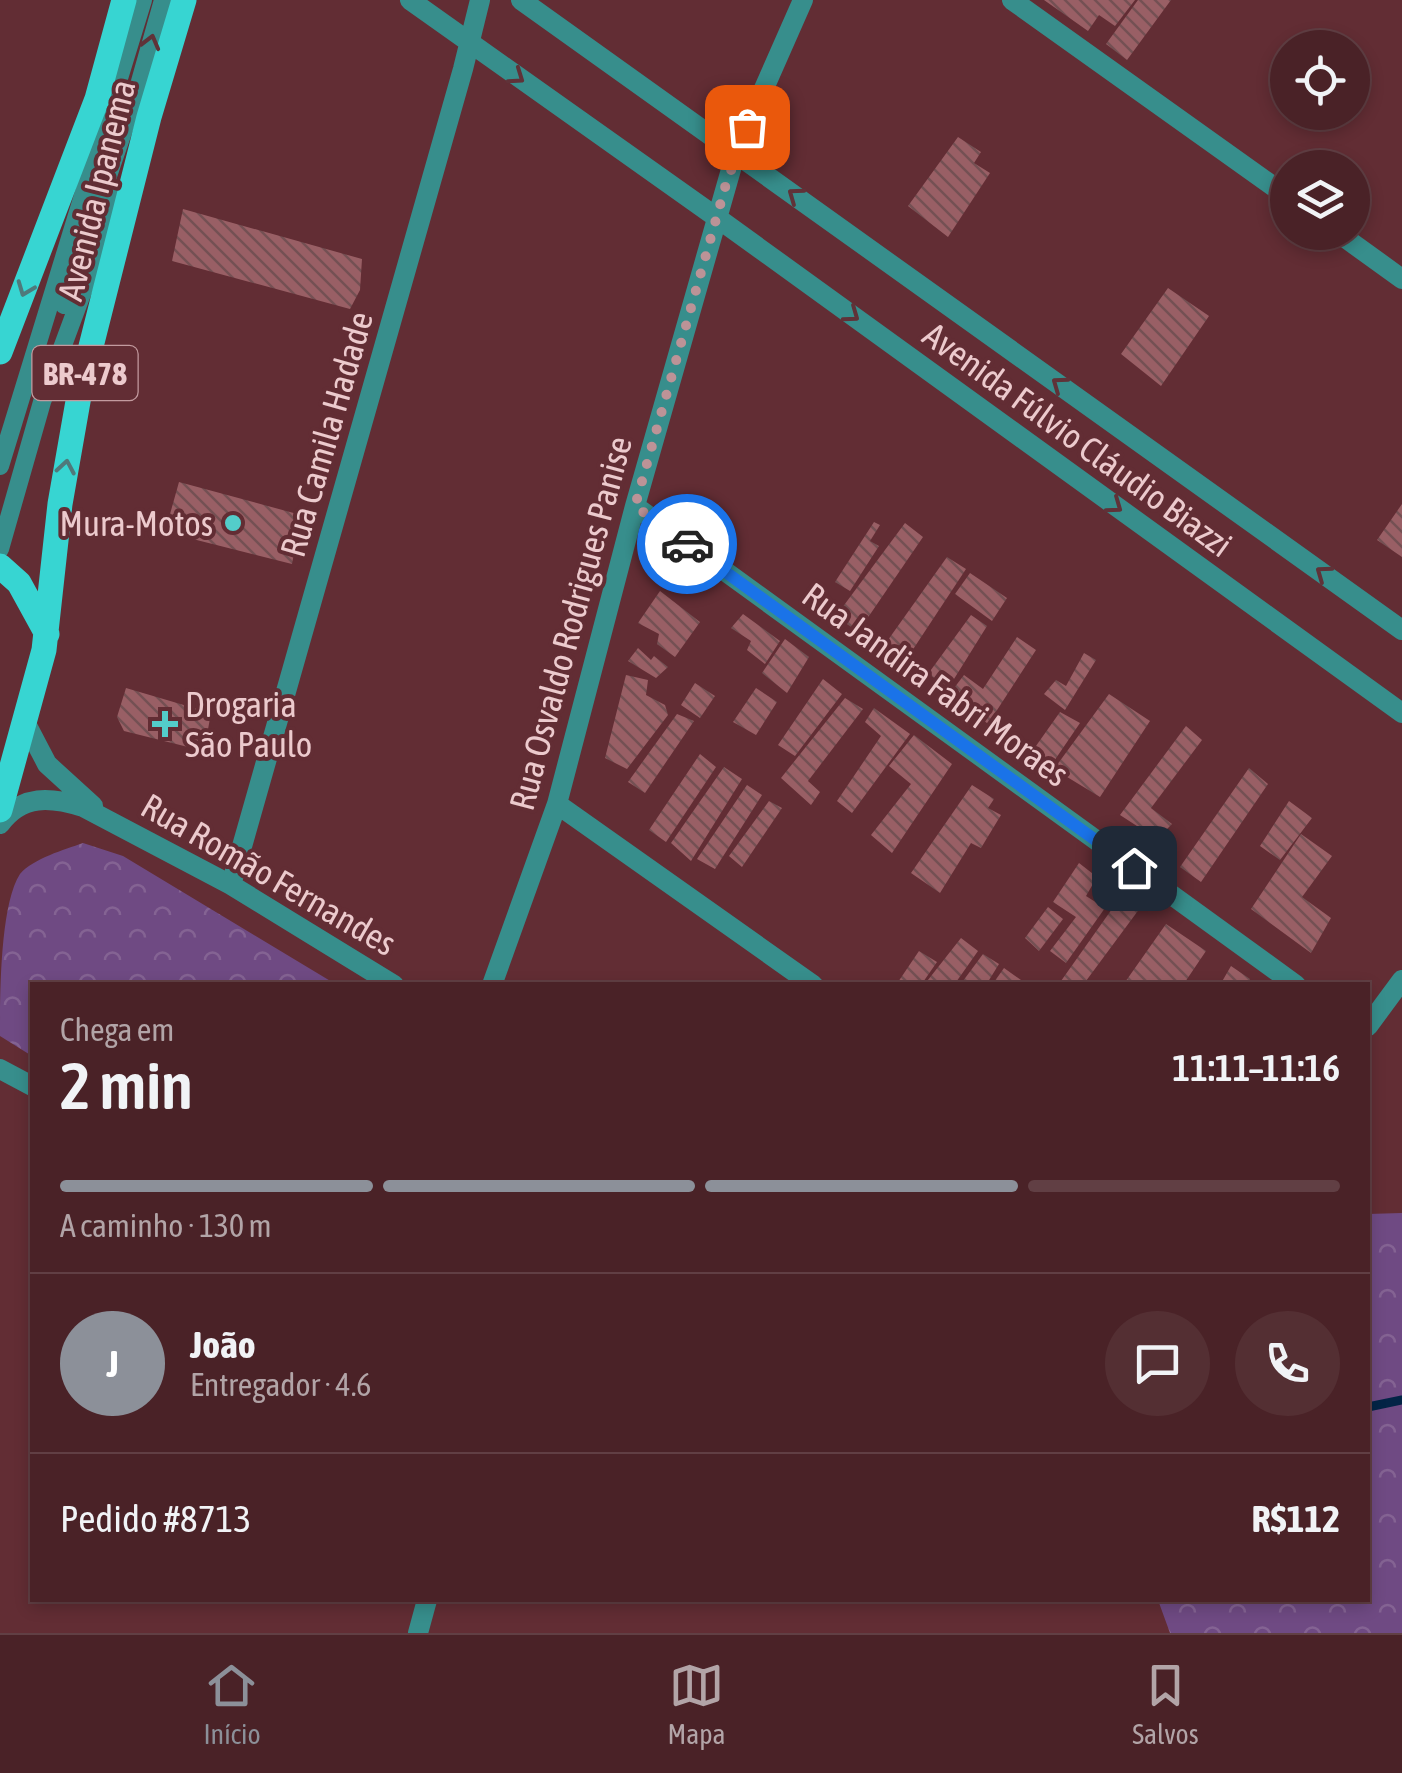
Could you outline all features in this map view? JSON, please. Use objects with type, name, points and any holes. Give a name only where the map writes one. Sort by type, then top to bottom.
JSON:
[{"type":"main road","name":"Avenida Ipanema","points":[[0,352],[97,100],[124,0]]},
{"type":"main road","name":"Avenida Ipanema","points":[[0,810],[47,634],[60,504],[80,390],[149,117],[184,0]]},
{"type":"main road","points":[[0,566],[19,583],[47,634]]},
{"type":"street","name":"Avenida Fúlvio Cláudio Biazzi","points":[[410,0],[1402,713]]},
{"type":"street","name":"Rua Camila Hadade","points":[[231,885],[480,0]]},
{"type":"street","name":"Avenida Fúlvio Cláudio Biazzi","points":[[521,0],[1402,630]]},
{"type":"street","points":[[716,217],[736,152],[802,0]]},
{"type":"street","points":[[1012,0],[1270,184]]},
{"type":"street","name":"Rua Osvaldo Rodrigues Panise","points":[[493,982],[556,804],[716,217]]},
{"type":"street","points":[[1363,250],[1402,278]]},
{"type":"street","name":"Rua Jandira Fabri Moraes","points":[[635,506],[1292,982]]},
{"type":"street","name":"Rua Romão Fernandes","points":[[24,720],[47,764],[110,819]]},
{"type":"street","name":"Rua Romão Fernandes","points":[[0,824],[8,813],[38,798],[59,800],[110,819],[231,885],[389,982]]},
{"type":"street","points":[[556,804],[809,982]]},
{"type":"street","points":[[1370,1023],[1402,980]]},
{"type":"street","points":[[0,1069],[30,1085]]},
{"type":"street","points":[[418,1633],[426,1602]]},
{"type":"lane","points":[[0,466],[143,0]]},
{"type":"lane","points":[[42,402],[44,362],[139,85],[163,0]]},
{"type":"lane","points":[[33,359],[97,100]]},
{"type":"lane","points":[[0,549],[42,402],[149,117]]},
{"type":"green space","points":[[83,843],[123,856],[332,982],[30,982],[30,1055],[0,1036],[2,951],[8,907],[20,874],[50,855]]},
{"type":"green space","points":[[1402,1213],[1402,1633],[1170,1633],[1159,1602],[1370,1602],[1370,1214]]},
{"type":"building","points":[[1044,0],[1135,0],[1115,26],[1099,15],[1088,31]]},
{"type":"building","points":[[1138,0],[1171,0],[1127,60],[1106,44]]},
{"type":"building","points":[[958,137],[981,152],[974,163],[990,173],[948,237],[908,206]]},
{"type":"building","points":[[183,209],[362,259],[360,290],[350,309],[172,261]]},
{"type":"building","points":[[1168,288],[1209,316],[1161,386],[1121,354]]},
{"type":"building","name":"Mura-Motos","points":[[179,482],[301,515],[292,564],[165,532]]},
{"type":"building","points":[[1402,504],[1402,557],[1377,540]]},
{"type":"building","points":[[874,522],[880,525],[870,541],[879,546],[850,591],[835,582]]},
{"type":"building","points":[[905,523],[923,537],[858,632],[836,616]]},
{"type":"building","points":[[947,557],[966,569],[906,660],[883,647]]},
{"type":"building","points":[[970,573],[1007,598],[992,621],[955,594]]},
{"type":"building","points":[[660,591],[700,622],[675,657],[657,644],[659,634],[638,623]]},
{"type":"building","points":[[743,614],[780,641],[765,664],[747,650],[751,641],[731,628]]},
{"type":"building","points":[[971,615],[987,626],[949,687],[928,674]]},
{"type":"building","points":[[1017,637],[1036,650],[988,724],[951,692],[964,675],[983,689]]},
{"type":"building","points":[[785,639],[809,657],[787,693],[762,673]]},
{"type":"building","points":[[638,648],[651,660],[654,656],[668,667],[656,678],[628,661]]},
{"type":"building","points":[[1084,653],[1096,660],[1065,710],[1044,694],[1056,680],[1066,686]]},
{"type":"building","points":[[626,675],[648,680],[646,695],[665,705],[668,715],[627,769],[605,758]]},
{"type":"building","points":[[823,679],[842,694],[795,756],[778,745]]},
{"type":"building","points":[[695,683],[715,696],[700,718],[681,705]]},
{"type":"building","name":"Drogaria São Paulo","points":[[126,688],[211,713],[204,751],[124,731],[117,717]]},
{"type":"building","points":[[756,688],[777,702],[756,735],[733,722]]},
{"type":"building","points":[[1109,694],[1150,721],[1100,797],[1054,769]]},
{"type":"building","points":[[845,698],[863,709],[808,781],[820,792],[811,805],[781,778]]},
{"type":"building","points":[[874,708],[910,734],[852,813],[837,801],[881,736],[865,722]]},
{"type":"building","points":[[1060,712],[1080,723],[1050,767],[1031,753]]},
{"type":"building","points":[[677,714],[694,721],[645,793],[628,782]]},
{"type":"building","points":[[1186,726],[1202,740],[1151,808],[1172,824],[1157,839],[1120,815]]},
{"type":"building","points":[[914,735],[952,764],[892,853],[871,835],[911,784],[889,766]]},
{"type":"building","points":[[700,754],[716,767],[666,842],[649,830]]},
{"type":"building","points":[[724,767],[742,779],[691,861],[671,843]]},
{"type":"building","points":[[1249,768],[1268,784],[1201,882],[1180,867]]},
{"type":"building","points":[[747,785],[762,795],[715,869],[697,859]]},
{"type":"building","points":[[972,785],[994,799],[988,808],[1001,815],[981,848],[971,843],[940,893],[911,873]]},
{"type":"building","points":[[769,801],[782,808],[742,867],[729,856]]},
{"type":"building","points":[[1289,801],[1312,818],[1280,860],[1260,846]]},
{"type":"building","points":[[1301,834],[1332,856],[1302,897],[1331,918],[1311,953],[1251,909]]},
{"type":"building","points":[[1079,863],[1097,877],[1086,896],[1105,908],[1066,963],[1050,951],[1076,917],[1053,902]]},
{"type":"building","points":[[1124,892],[1143,904],[1085,982],[1061,981]]},
{"type":"building","points":[[1048,907],[1063,919],[1039,951],[1025,938]]},
{"type":"building","points":[[1166,924],[1206,951],[1185,982],[1125,982]]},
{"type":"building","points":[[961,938],[978,951],[956,982],[926,982]]},
{"type":"building","points":[[919,951],[937,962],[923,982],[898,982]]},
{"type":"building","points":[[983,954],[999,964],[988,982],[962,982]]},
{"type":"building","points":[[1231,966],[1250,979],[1248,982],[1222,982]]},
{"type":"building","points":[[1004,968],[1021,980],[1020,982],[994,982]]},
{"type":"waterway","points":[[1370,1407],[1402,1400]]},
{"type":"way so far","points":[[687,544],[635,506],[726,184],[747,127]]},
{"type":"place","name":"Mura-Motos","points":[[233,523]]},
{"type":"place","name":"Drogaria São Paulo","points":[[165,724]]},
{"type":"route","points":[[687,544],[1134,868]]}]
